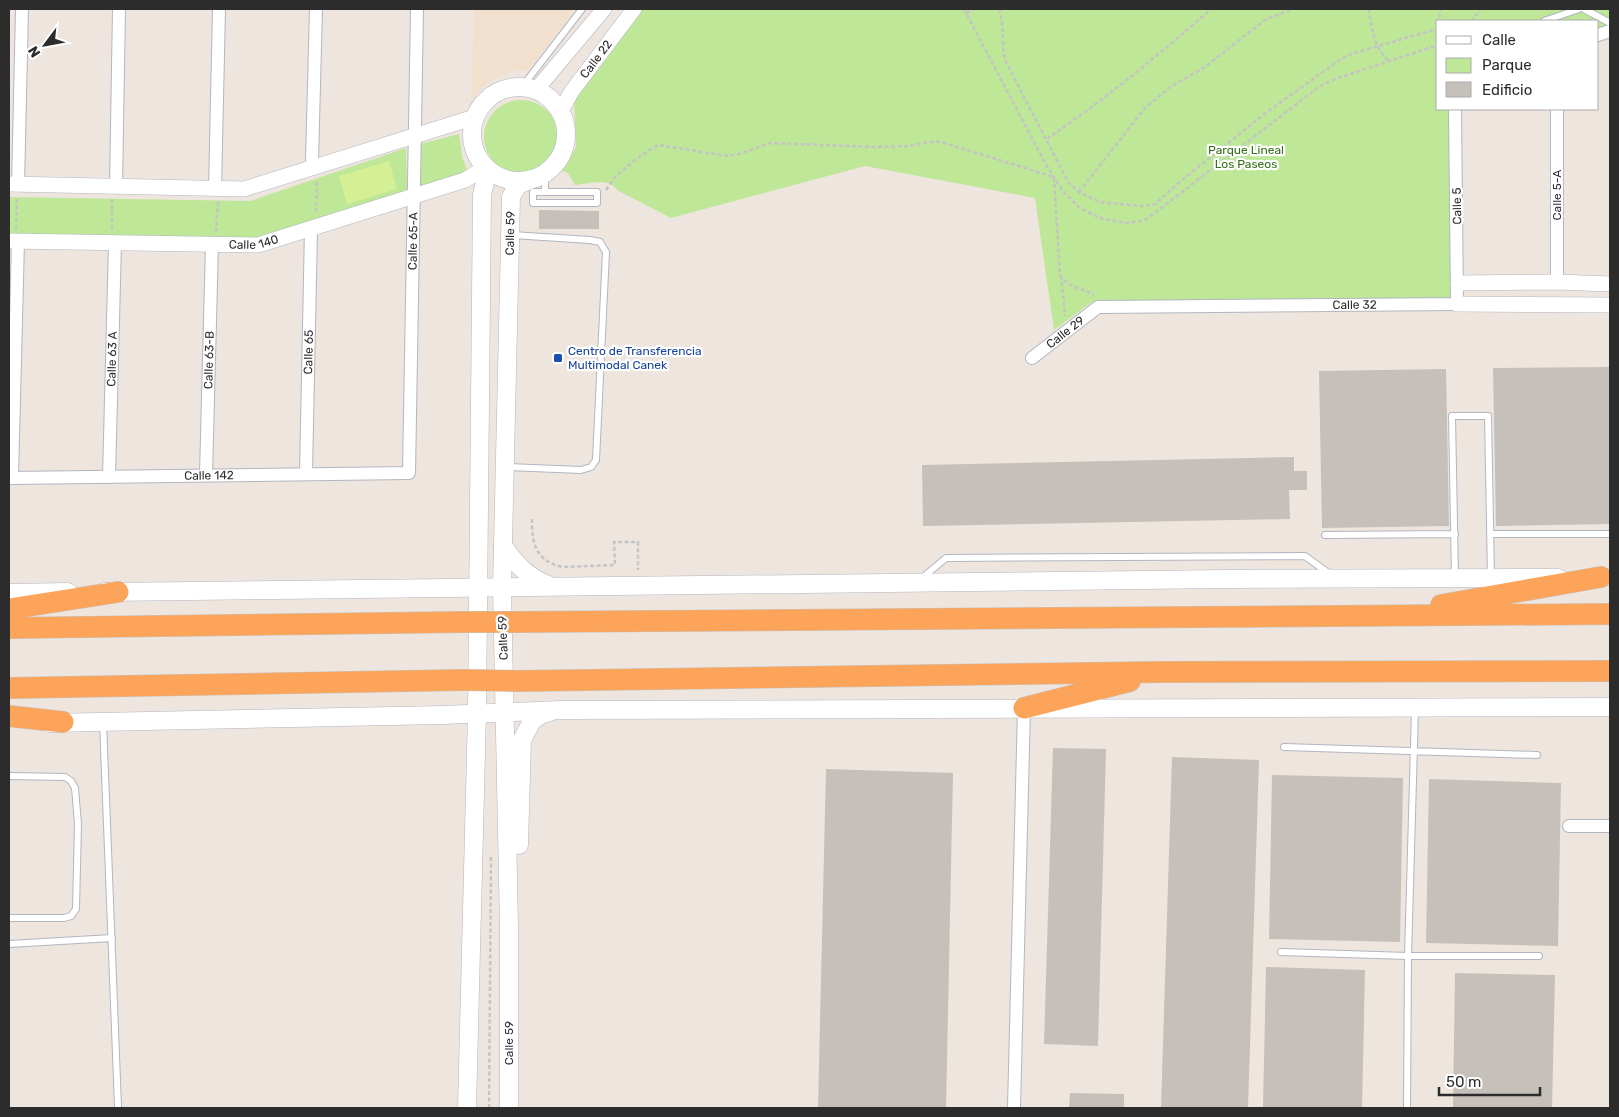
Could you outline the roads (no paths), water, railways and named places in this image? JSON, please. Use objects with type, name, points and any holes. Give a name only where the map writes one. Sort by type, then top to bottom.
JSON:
[{"type":"highway","points":[[1374,616],[1606,577]]},
{"type":"highway","points":[[9,609],[118,592]]},
{"type":"highway","points":[[9,628],[464,622],[1610,614]]},
{"type":"highway","points":[[9,688],[463,680],[518,681],[1161,672],[1610,671]]},
{"type":"highway","points":[[1024,708],[1161,672]]},
{"type":"highway","points":[[1549,672],[1610,681]]},
{"type":"highway","points":[[9,716],[62,722]]},
{"type":"main road","points":[[507,88],[529,88],[550,99],[560,112],[565,125],[566,139],[562,152],[555,164],[538,176],[517,181],[502,177],[487,168],[478,156],[473,144],[472,130],[475,117],[482,104],[493,94],[507,88]]},
{"type":"main road","name":"Calle 59","points":[[467,1108],[477,713],[482,195],[487,168]]},
{"type":"main road","name":"Calle 59","points":[[509,1108],[510,928],[502,587],[511,197],[518,185],[538,176]]},
{"type":"main road","points":[[503,546],[527,575],[556,587]]},
{"type":"main road","points":[[9,593],[917,582],[1606,577]]},
{"type":"main road","points":[[9,724],[561,710],[1610,707]]},
{"type":"main road","points":[[510,928],[519,843],[522,740],[532,722],[542,714],[561,710]]},
{"type":"street","points":[[22,9],[14,188],[216,194],[316,172],[414,136],[475,117]]},
{"type":"street","points":[[114,191],[119,9]]},
{"type":"street","points":[[216,194],[219,9]]},
{"type":"street","points":[[316,9],[312,160],[316,172]]},
{"type":"street","name":"Calle 65-A","points":[[409,473],[417,9]]},
{"type":"street","name":"Calle 22","points":[[529,88],[604,9]]},
{"type":"street","name":"Calle 22","points":[[560,112],[572,91],[634,9]]},
{"type":"street","name":"Calle 5","points":[[1455,110],[1457,304]]},
{"type":"street","name":"Calle 5-A","points":[[1557,110],[1557,282]]},
{"type":"street","name":"Calle 140","points":[[14,238],[214,241],[258,245],[313,224],[465,180],[487,168]]},
{"type":"street","name":"Calle 65","points":[[306,474],[313,224]]},
{"type":"street","points":[[10,478],[14,238]]},
{"type":"street","name":"Calle 63 A","points":[[109,476],[113,239]]},
{"type":"street","name":"Calle 63-B","points":[[206,475],[214,241]]},
{"type":"street","points":[[1458,283],[1557,282],[1610,284]]},
{"type":"street","name":"Calle 32","points":[[1101,307],[1457,304],[1610,305]]},
{"type":"street","name":"Calle 29","points":[[1032,358],[1101,307]]},
{"type":"street","name":"Calle 142","points":[[10,478],[409,473]]},
{"type":"street","points":[[1014,1108],[1024,708]]},
{"type":"street","points":[[1568,826],[1610,826]]},
{"type":"lane","points":[[529,88],[582,9]]},
{"type":"lane","points":[[1547,20],[1579,9]]},
{"type":"lane","points":[[1584,9],[1610,23]]},
{"type":"lane","points":[[538,176],[545,192]]},
{"type":"lane","points":[[533,192],[545,192],[597,192],[597,203],[533,203],[533,192]]},
{"type":"lane","points":[[505,467],[581,470],[591,467],[596,460],[606,252],[600,242],[590,240],[510,235]]},
{"type":"lane","points":[[1455,578],[1452,416],[1488,416],[1491,578]]},
{"type":"lane","points":[[1325,535],[1454,534]]},
{"type":"lane","points":[[1490,534],[1610,534]]},
{"type":"lane","points":[[917,582],[946,558],[1305,556],[1336,578]]},
{"type":"lane","points":[[1407,1108],[1408,956],[1415,707]]},
{"type":"lane","points":[[103,721],[118,1106]]},
{"type":"lane","points":[[1284,747],[1537,755]]},
{"type":"lane","points":[[9,776],[65,777],[71,781],[75,788],[78,824],[76,909],[71,916],[64,918],[9,918]]},
{"type":"lane","points":[[9,944],[112,938]]},
{"type":"lane","points":[[1281,952],[1408,956],[1539,956]]},
{"type":"place","name":"Centro de Transferencia Multimodal Canek","points":[[558,358]]},
{"type":"park label","name":"Parque Lineal Los Paseos","points":[[1246,157]]}]
